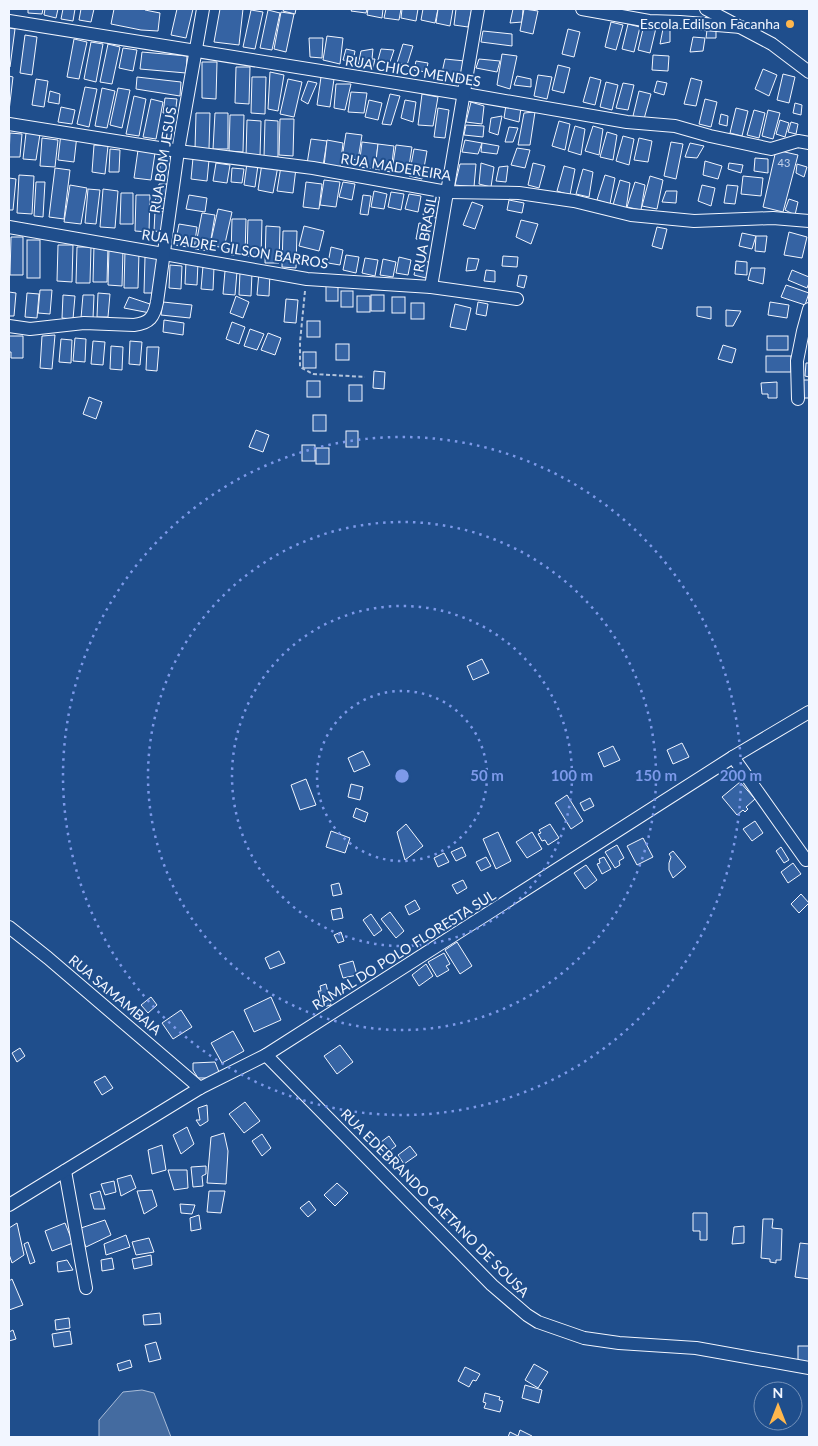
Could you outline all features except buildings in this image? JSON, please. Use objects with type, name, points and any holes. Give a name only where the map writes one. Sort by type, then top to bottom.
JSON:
[{"type":"street","name":"RUA BOM JESUS","points":[[9,326],[30,328],[84,323],[134,325],[148,321],[153,315],[157,302],[178,151],[203,9]]},
{"type":"street","name":"RUA BRASIL","points":[[431,287],[478,9]]},
{"type":"street","points":[[582,9],[649,21],[741,27]]},
{"type":"street","points":[[706,9],[772,44],[809,72]]},
{"type":"street","name":"RUA CHICO MENDES","points":[[9,21],[465,94],[627,122],[675,126],[710,136],[771,149],[798,141],[809,143]]},
{"type":"street","name":"RUA MADEREIRA","points":[[9,124],[178,151],[313,168],[447,192],[519,193],[574,201],[631,215],[694,222],[774,218],[809,221]]},
{"type":"street","name":"RUA PADRE GILSON BARROS","points":[[9,227],[306,279],[431,287],[517,299]]},
{"type":"street","points":[[798,399],[797,361],[809,309]]},
{"type":"street","name":"RAMAL DO POLO FLORESTA SUL","points":[[9,1205],[200,1088],[266,1055],[733,757],[809,712]]},
{"type":"street","points":[[733,757],[806,860]]},
{"type":"street","name":"RUA SAMAMBAIA","points":[[9,927],[200,1088]]},
{"type":"street","name":"RUA EDEBRANDO CAETANO DE SOUSA","points":[[266,1055],[492,1285],[538,1322],[584,1338],[619,1343],[696,1348],[809,1368]]},
{"type":"street","points":[[64,1171],[86,1288]]},
{"type":"path","points":[[306,279],[300,342],[300,367],[312,374],[366,378]]},
{"type":"water","points":[[142,1390],[154,1393],[171,1437],[99,1437],[99,1420],[123,1392]]},
{"type":"place","name":"Escola Edilson Facanha","points":[[790,24]]}]
